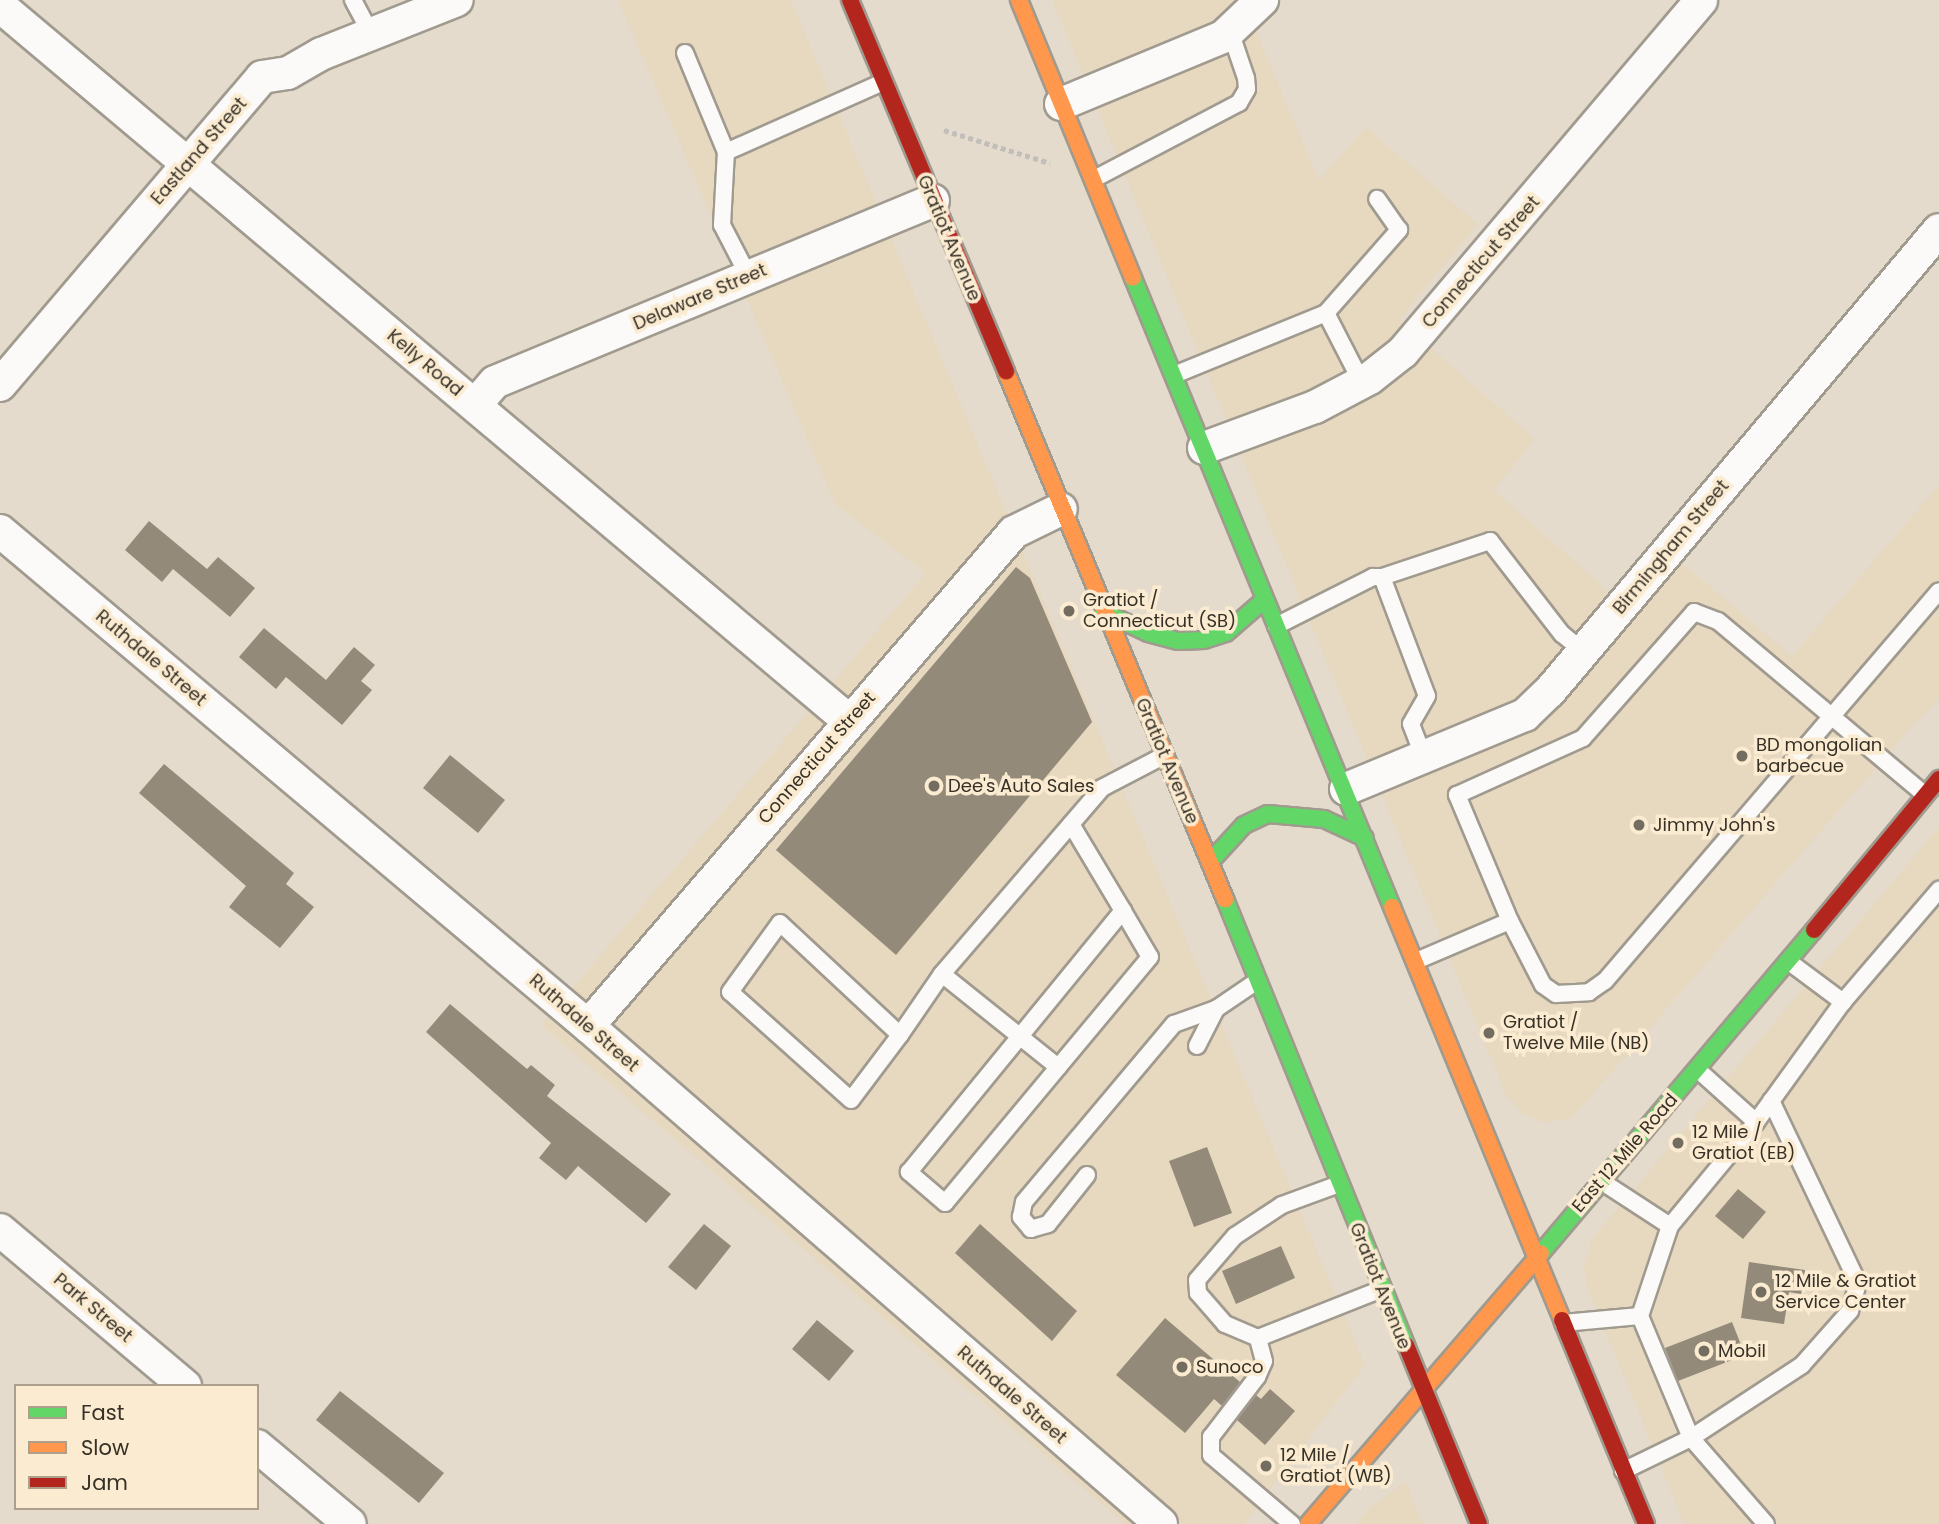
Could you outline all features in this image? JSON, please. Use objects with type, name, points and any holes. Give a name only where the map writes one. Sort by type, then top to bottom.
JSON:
[{"type":"main road","name":"Gratiot Avenue","points":[[850,0],[1060,509],[1210,862],[1256,981],[1479,1524]]},
{"type":"main road","points":[[1019,0],[1264,600],[1346,789],[1646,1524]]},
{"type":"main road","points":[[1104,612],[1148,633],[1178,641],[1204,640],[1226,633],[1264,600]]},
{"type":"main road","name":"East 12 Mile Road","points":[[1308,1524],[1422,1387],[1698,1070],[1939,779]]},
{"type":"main road","points":[[1210,862],[1244,825],[1268,814],[1324,819],[1365,838]]},
{"type":"street","name":"Eastland Street","points":[[0,385],[262,77],[288,73],[371,34],[457,0]]},
{"type":"street","points":[[1061,104],[1193,52],[1230,31],[1262,0]]},
{"type":"street","name":"Connecticut Street","points":[[1204,448],[1315,407],[1362,383],[1403,352],[1466,282],[1701,0]]},
{"type":"street","name":"Kelly Road","points":[[0,6],[848,720]]},
{"type":"street","name":"Delaware Street","points":[[475,405],[495,382],[933,201]]},
{"type":"street","name":"Birmingham Street","points":[[1346,789],[1524,715],[1584,652],[1939,230]]},
{"type":"street","name":"Connecticut Street","points":[[588,1026],[848,720],[1014,532],[1060,509]]},
{"type":"street","name":"Ruthdale Street","points":[[0,531],[588,1026],[1161,1524]]},
{"type":"street","name":"Park Street","points":[[0,1230],[183,1384]]},
{"type":"street","points":[[259,1448],[350,1524]]},
{"type":"lane","points":[[354,0],[371,34]]},
{"type":"lane","points":[[1094,180],[1239,103],[1247,89],[1246,78],[1230,31]]},
{"type":"lane","points":[[685,53],[726,152],[722,225],[749,277]]},
{"type":"lane","points":[[726,152],[883,82]]},
{"type":"lane","points":[[1174,375],[1326,313],[1399,230],[1398,223],[1377,199]]},
{"type":"lane","points":[[1326,313],[1362,383]]},
{"type":"lane","points":[[1276,626],[1373,577],[1382,577],[1490,541],[1562,634],[1584,652]]},
{"type":"lane","points":[[1382,577],[1427,696],[1411,724],[1423,756]]},
{"type":"lane","points":[[1925,795],[1831,718],[1718,621],[1694,611],[1583,738],[1457,795],[1510,921],[1543,985],[1564,995],[1589,992],[1605,981],[1831,718],[1939,590]]},
{"type":"lane","points":[[900,1035],[780,923],[730,992],[851,1100],[900,1035],[942,974],[1102,788],[1165,755]]},
{"type":"lane","points":[[1071,824],[1123,911],[1150,957],[945,1203],[909,1172],[1123,911]]},
{"type":"lane","points":[[1766,1524],[1691,1438],[1640,1316],[1670,1226],[1756,1122],[1843,1002],[1939,890]]},
{"type":"lane","points":[[1416,961],[1510,921]]},
{"type":"lane","points":[[1788,961],[1843,1002]]},
{"type":"lane","points":[[942,974],[1058,1067]]},
{"type":"lane","points":[[1087,1175],[1048,1224],[1031,1229],[1021,1217],[1031,1193],[1174,1024],[1216,1009],[1256,981]]},
{"type":"lane","points":[[1197,1046],[1216,1009]]},
{"type":"lane","points":[[1698,1070],[1756,1122]]},
{"type":"lane","points":[[1623,1471],[1691,1438],[1802,1365],[1850,1311],[1858,1283],[1771,1101]]},
{"type":"lane","points":[[1601,1181],[1670,1226]]},
{"type":"lane","points":[[1339,1184],[1282,1205],[1235,1236],[1197,1280],[1198,1293],[1225,1324],[1258,1338],[1382,1289]]},
{"type":"lane","points":[[1563,1323],[1640,1316]]},
{"type":"lane","points":[[1258,1338],[1264,1361],[1257,1377],[1211,1437],[1211,1455],[1292,1524]]},
{"type":"path","points":[[944,130],[1055,165]]},
{"type":"shaded area","points":[[618,0],[791,0],[1365,1365],[1244,1524],[1125,1524],[541,1025],[926,573],[835,504]]},
{"type":"shaded area","points":[[1052,0],[1243,0],[1319,180],[1366,127],[1478,224],[1399,320],[1535,439],[1494,490],[1634,614],[1680,561],[1792,656],[1939,485],[1939,700],[1913,725],[1572,1118],[1544,1123],[1522,1113],[1506,1095]]},
{"type":"shaded area","points":[[1939,827],[1939,1524],[1684,1524],[1586,1284],[1584,1264],[1591,1240]]},
{"type":"shaded area","points":[[1406,1482],[1423,1524],[1356,1524],[1371,1506]]},
{"type":"building","points":[[149,521],[207,569],[218,557],[255,588],[230,617],[173,569],[162,582],[125,550]]},
{"type":"building","name":"Dee's Auto Sales","points":[[1016,567],[1030,578],[1092,722],[896,955],[776,850]]},
{"type":"building","points":[[264,628],[326,680],[354,647],[375,665],[361,681],[372,690],[342,725],[286,677],[276,689],[239,657]]},
{"type":"building","points":[[450,755],[505,800],[478,833],[423,788]]},
{"type":"building","points":[[164,764],[294,873],[286,884],[314,907],[280,948],[229,907],[246,886],[139,793]]},
{"type":"building","points":[[450,1004],[527,1069],[531,1065],[555,1085],[547,1096],[671,1194],[646,1223],[578,1166],[566,1180],[539,1158],[551,1143],[426,1032]]},
{"type":"building","points":[[1207,1147],[1232,1213],[1194,1227],[1169,1161]]},
{"type":"building","points":[[1738,1189],[1766,1212],[1743,1239],[1715,1216]]},
{"type":"building","points":[[704,1224],[731,1246],[696,1290],[668,1267]]},
{"type":"building","points":[[980,1224],[1077,1311],[1052,1341],[955,1253]]},
{"type":"building","points":[[1281,1246],[1295,1278],[1236,1304],[1222,1271]]},
{"type":"building","points":[[1749,1262],[1805,1270],[1801,1294],[1789,1292],[1784,1324],[1741,1318]]},
{"type":"building","points":[[1165,1318],[1240,1382],[1222,1406],[1214,1399],[1185,1433],[1116,1375]]},
{"type":"building","points":[[817,1320],[854,1351],[829,1381],[792,1349]]},
{"type":"building","points":[[1732,1322],[1745,1355],[1678,1381],[1665,1348]]},
{"type":"building","points":[[1270,1389],[1295,1411],[1265,1445],[1237,1420],[1256,1395],[1261,1399]]},
{"type":"building","points":[[340,1391],[444,1473],[419,1503],[316,1420]]},
{"type":"traffic: fast","points":[[1133,278],[1392,907]]},
{"type":"traffic: fast","points":[[1104,612],[1148,633],[1178,641],[1204,640],[1226,633],[1264,600]]},
{"type":"traffic: fast","points":[[1210,862],[1244,825],[1268,814],[1324,819],[1365,838]]},
{"type":"traffic: fast","points":[[1225,899],[1406,1345]]},
{"type":"traffic: fast","points":[[1541,1253],[1814,930]]},
{"type":"traffic: slow","points":[[1019,0],[1133,278]]},
{"type":"traffic: slow","points":[[1006,372],[1225,899]]},
{"type":"traffic: slow","points":[[1392,907],[1562,1320]]},
{"type":"traffic: slow","points":[[1308,1524],[1541,1253]]},
{"type":"traffic: jam","points":[[850,0],[1006,372]]},
{"type":"traffic: jam","points":[[1814,930],[1939,779]]},
{"type":"traffic: jam","points":[[1562,1320],[1646,1524]]},
{"type":"traffic: jam","points":[[1406,1345],[1479,1524]]},
{"type":"place","name":"Gratiot / Connecticut (SB)","points":[[1069,611]]},
{"type":"place","name":"BD mongolian barbecue","points":[[1742,756]]},
{"type":"place","name":"Dee's Auto Sales","points":[[934,786]]},
{"type":"place","name":"Jimmy John's","points":[[1639,825]]},
{"type":"place","name":"Gratiot / Twelve Mile (NB)","points":[[1489,1033]]},
{"type":"place","name":"12 Mile / Gratiot (EB)","points":[[1678,1143]]},
{"type":"place","name":"12 Mile & Gratiot Service Center","points":[[1761,1292]]},
{"type":"place","name":"Mobil","points":[[1704,1351]]},
{"type":"place","name":"Sunoco","points":[[1182,1367]]},
{"type":"place","name":"12 Mile / Gratiot (WB)","points":[[1266,1466]]}]
